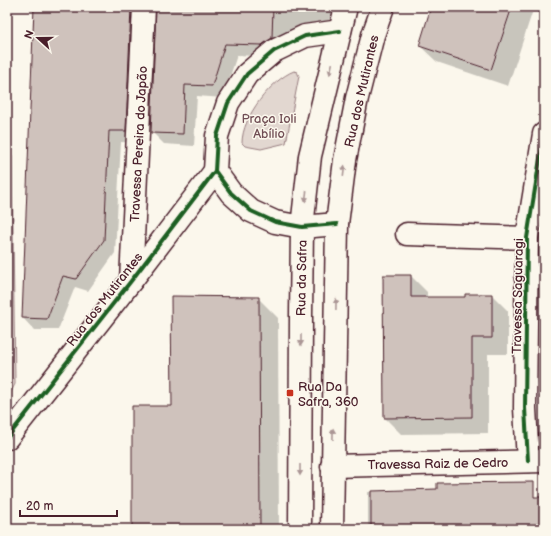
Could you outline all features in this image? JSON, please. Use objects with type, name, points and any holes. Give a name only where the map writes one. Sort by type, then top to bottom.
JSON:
[{"type":"street","name":"Travessa Pereira do Japão","points":[[131,281],[144,7]]},
{"type":"street","points":[[332,529],[337,224],[302,227],[275,222],[251,211],[231,193],[215,171],[217,136],[219,129],[228,103],[247,74],[274,51],[305,36],[340,31],[346,7]]},
{"type":"street","name":"Rua dos Mutirantes","points":[[337,224],[345,160],[356,98],[373,35],[383,7]]},
{"type":"street","name":"Rua da Safra","points":[[300,529],[302,227],[310,156],[340,31]]},
{"type":"street","name":"Travessa Saguaragi","points":[[536,461],[525,408],[535,278],[527,238],[544,134]]},
{"type":"street","name":"Rua dos Mutirantes","points":[[7,438],[131,281],[215,171]]},
{"type":"street","points":[[407,234],[527,238]]},
{"type":"street","name":"Travessa Raiz de Cedro","points":[[332,466],[536,461]]},
{"type":"green space","name":"Praça Ioli Abílio","points":[[294,71],[297,72],[299,76],[286,143],[261,149],[245,146],[242,143],[243,133],[252,111],[276,82]]},
{"type":"green space","points":[[7,127],[12,157],[15,384],[7,400]]},
{"type":"building","points":[[34,7],[131,7],[126,131],[109,131],[104,240],[76,279],[63,276],[47,319],[22,318]]},
{"type":"building","points":[[156,7],[273,7],[272,38],[262,45],[225,44],[212,86],[185,85],[183,134],[151,133]]},
{"type":"building","points":[[431,7],[512,7],[491,70],[419,46]]},
{"type":"building","points":[[383,275],[411,275],[411,297],[465,297],[465,294],[492,294],[492,338],[472,338],[472,417],[384,418]]},
{"type":"building","points":[[171,296],[259,297],[260,529],[132,529],[132,406],[172,406]]},
{"type":"building","points":[[534,482],[534,497],[544,497],[544,529],[371,529],[371,491],[437,489],[437,483]]},
{"type":"cycle path","points":[[337,224],[302,227],[275,222],[251,211],[231,193],[215,171],[217,136],[228,103],[247,74],[274,51],[305,36],[340,31]]},
{"type":"cycle path","points":[[528,461],[525,408],[527,238],[544,134]]},
{"type":"cycle path","points":[[7,438],[131,281],[215,171]]},
{"type":"place","name":"Rua Da Safra, 360","points":[[290,393]]}]
